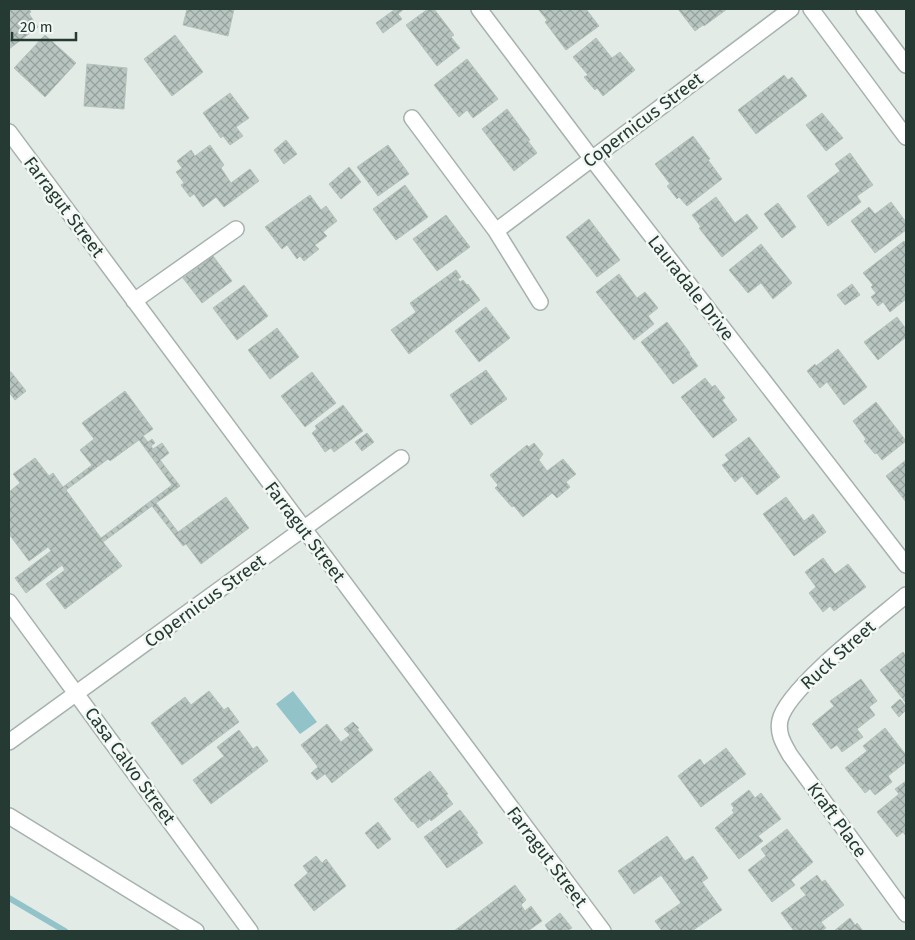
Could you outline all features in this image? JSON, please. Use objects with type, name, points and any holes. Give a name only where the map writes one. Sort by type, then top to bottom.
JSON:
[{"type":"street","name":"Lauradale Drive","points":[[479,9],[592,159],[906,565]]},
{"type":"street","name":"Copernicus Street","points":[[496,231],[791,9]]},
{"type":"street","points":[[811,9],[906,137]]},
{"type":"street","points":[[864,9],[906,65]]},
{"type":"street","points":[[412,118],[496,231],[540,302]]},
{"type":"street","name":"Farragut Street","points":[[9,132],[303,530],[603,931]]},
{"type":"street","points":[[134,301],[236,229]]},
{"type":"street","name":"Copernicus Street","points":[[9,742],[401,458]]},
{"type":"street","name":"Ruck Street","points":[[780,721],[782,711],[788,703],[819,670],[906,595]]},
{"type":"street","name":"Casa Calvo Street","points":[[9,602],[250,931]]},
{"type":"street","name":"Kraft Place","points":[[780,721],[779,730],[782,742],[790,755],[906,914]]},
{"type":"street","points":[[9,816],[196,931]]},
{"type":"water","points":[[293,691],[317,722],[300,734],[276,704]]},
{"type":"building","points":[[9,9],[29,9],[31,12],[29,14],[38,27],[9,49]]},
{"type":"building","points":[[187,9],[234,9],[228,36],[183,25]]},
{"type":"building","points":[[393,9],[404,9],[398,14],[402,19],[383,33],[376,23]]},
{"type":"building","points":[[428,9],[434,9],[454,35],[451,37],[460,48],[437,66],[406,25]]},
{"type":"building","points":[[538,9],[586,9],[599,26],[566,50],[545,22],[547,20]]},
{"type":"building","points":[[678,9],[727,9],[695,31]]},
{"type":"building","points":[[45,35],[76,63],[45,97],[14,68]]},
{"type":"building","points":[[175,35],[203,72],[172,96],[144,59]]},
{"type":"building","points":[[596,38],[612,58],[620,52],[635,70],[603,96],[584,77],[588,75],[573,57]]},
{"type":"building","points":[[467,59],[498,99],[473,118],[467,110],[459,117],[434,85]]},
{"type":"building","points":[[87,64],[127,68],[124,109],[84,106]]},
{"type":"building","points":[[784,75],[788,80],[792,77],[807,96],[756,134],[738,110]]},
{"type":"building","points":[[230,93],[249,118],[236,127],[243,136],[230,145],[223,136],[221,138],[203,113]]},
{"type":"building","points":[[507,109],[530,140],[528,141],[537,153],[514,171],[482,129]]},
{"type":"building","points":[[822,113],[843,138],[826,151],[806,125]]},
{"type":"building","points":[[693,136],[722,179],[687,206],[679,197],[677,199],[667,186],[670,184],[655,164]]},
{"type":"building","points":[[286,140],[297,154],[284,164],[274,150]]},
{"type":"building","points":[[210,145],[224,165],[221,168],[231,183],[250,169],[259,181],[224,207],[216,197],[203,207],[194,194],[190,197],[181,185],[184,183],[176,172],[182,168],[177,161],[191,150],[195,156]]},
{"type":"building","points":[[388,145],[409,174],[378,196],[357,167]]},
{"type":"building","points":[[850,153],[873,185],[857,196],[861,202],[828,226],[807,196],[840,171],[835,164]]},
{"type":"building","points":[[349,167],[361,182],[341,199],[329,184]]},
{"type":"building","points":[[405,185],[428,217],[396,240],[373,209]]},
{"type":"building","points":[[310,195],[321,210],[326,206],[337,221],[323,232],[327,236],[315,245],[319,249],[304,261],[300,256],[297,259],[287,245],[282,249],[265,227]]},
{"type":"building","points":[[716,197],[735,223],[747,214],[758,228],[722,257],[699,228],[701,227],[692,215]]},
{"type":"building","points":[[891,202],[906,222],[906,230],[875,253],[851,221],[869,207],[875,214]]},
{"type":"building","points":[[778,203],[796,227],[782,238],[764,214]]},
{"type":"building","points":[[446,215],[470,247],[437,271],[413,239]]},
{"type":"building","points":[[589,219],[620,260],[597,277],[566,237]]},
{"type":"building","points":[[904,241],[906,244],[906,299],[890,312],[883,302],[878,306],[871,297],[876,293],[871,287],[873,285],[863,273]]},
{"type":"building","points":[[761,244],[792,283],[773,299],[761,283],[748,293],[729,270]]},
{"type":"building","points":[[213,256],[232,281],[202,303],[183,278]]},
{"type":"building","points":[[456,270],[461,277],[458,279],[460,282],[463,280],[468,284],[480,300],[409,354],[391,330],[416,312],[410,303]]},
{"type":"building","points":[[619,274],[637,298],[645,292],[658,308],[648,316],[654,324],[634,340],[596,292]]},
{"type":"building","points":[[852,284],[860,295],[845,305],[837,295]]},
{"type":"building","points":[[244,285],[268,316],[237,340],[213,308]]},
{"type":"building","points":[[486,307],[510,338],[479,362],[455,331]]},
{"type":"building","points":[[897,317],[906,329],[906,337],[878,360],[864,342]]},
{"type":"building","points":[[667,322],[698,366],[673,384],[641,342]]},
{"type":"building","points":[[277,328],[299,357],[270,379],[248,350]]},
{"type":"building","points":[[838,349],[867,387],[844,405],[827,382],[820,388],[807,371]]},
{"type":"building","points":[[486,370],[507,399],[471,425],[450,395]]},
{"type":"building","points":[[9,372],[26,391],[15,400],[9,392]]},
{"type":"building","points":[[312,372],[336,403],[305,427],[281,396]]},
{"type":"building","points":[[705,378],[712,387],[715,385],[725,398],[722,400],[737,420],[713,438],[681,397]]},
{"type":"building","points":[[125,391],[153,429],[143,436],[148,442],[152,439],[155,443],[151,446],[153,449],[162,443],[169,453],[160,460],[180,486],[156,503],[178,532],[226,497],[249,528],[201,564],[186,544],[183,546],[152,506],[103,542],[122,566],[65,609],[46,584],[65,570],[62,565],[26,593],[15,578],[51,551],[48,547],[29,561],[9,534],[9,492],[20,483],[13,474],[35,458],[49,476],[53,473],[63,487],[92,465],[80,450],[94,439],[82,423]],"holes":[[[139,440],[172,485],[101,538],[66,490],[108,459],[110,461]]]},
{"type":"building","points":[[876,402],[906,441],[882,460],[864,441],[866,439],[853,421]]},
{"type":"building","points":[[343,405],[363,431],[334,452],[331,448],[325,452],[312,433],[317,429],[315,426]]},
{"type":"building","points":[[367,433],[374,442],[362,451],[355,442]]},
{"type":"building","points":[[749,437],[780,477],[757,495],[742,476],[735,482],[722,465],[729,460],[725,455]]},
{"type":"building","points":[[534,443],[543,454],[539,460],[547,471],[563,459],[576,474],[566,482],[570,487],[557,498],[552,493],[523,517],[495,488],[498,485],[490,475],[527,445],[529,447]]},
{"type":"building","points":[[906,460],[906,502],[886,476]]},
{"type":"building","points":[[786,497],[804,521],[813,514],[826,532],[794,556],[763,514]]},
{"type":"building","points":[[823,558],[835,574],[848,564],[866,587],[834,611],[830,606],[823,612],[809,593],[816,587],[805,572]]},
{"type":"building","points":[[903,652],[906,656],[906,703],[880,670]]},
{"type":"building","points":[[861,679],[877,701],[869,707],[875,715],[857,729],[863,737],[842,752],[837,745],[831,749],[812,724],[834,706],[830,701]]},
{"type":"building","points":[[209,691],[224,710],[228,707],[239,722],[182,765],[151,723],[185,697],[191,705]]},
{"type":"building","points":[[900,699],[906,706],[906,710],[899,717],[891,707]]},
{"type":"building","points":[[353,722],[373,750],[332,783],[325,774],[317,780],[311,773],[318,767],[301,745],[327,724],[341,742],[350,735],[344,729]]},
{"type":"building","points":[[885,728],[906,755],[906,762],[888,776],[892,782],[875,795],[870,789],[865,793],[845,768],[867,751],[863,746]]},
{"type":"building","points":[[239,730],[253,749],[257,746],[268,761],[211,804],[193,780],[224,756],[217,747]]},
{"type":"building","points":[[726,748],[746,774],[701,807],[678,776],[700,759],[704,765]]},
{"type":"building","points":[[430,771],[448,794],[446,795],[453,804],[431,821],[430,819],[418,828],[394,799]]},
{"type":"building","points":[[906,781],[906,836],[903,832],[897,837],[877,812],[899,794],[895,789]]},
{"type":"building","points":[[749,790],[755,798],[761,793],[781,819],[758,836],[763,841],[739,859],[715,828],[734,813],[732,810],[734,808],[731,804]]},
{"type":"building","points":[[460,810],[478,833],[476,834],[483,843],[447,868],[424,837]]},
{"type":"building","points":[[378,822],[391,839],[378,849],[365,833]]},
{"type":"building","points":[[787,829],[813,862],[791,880],[795,885],[772,902],[748,870],[766,856],[761,849]]},
{"type":"building","points":[[667,836],[685,861],[693,856],[708,878],[702,882],[722,910],[692,931],[662,931],[655,921],[681,903],[661,875],[634,894],[618,871]]},
{"type":"building","points":[[316,856],[322,863],[326,859],[346,886],[314,911],[294,885],[308,873],[303,866]]},
{"type":"building","points":[[817,875],[822,882],[825,880],[844,905],[821,922],[826,928],[821,931],[794,931],[781,913],[806,895],[800,888]]},
{"type":"building","points":[[515,885],[526,900],[521,905],[525,911],[531,906],[542,921],[528,931],[454,931]]},
{"type":"building","points":[[560,913],[572,928],[567,931],[549,931],[545,925]]},
{"type":"building","points":[[850,918],[863,931],[834,931]]},
{"type":"waterway","points":[[9,898],[65,931]]}]
